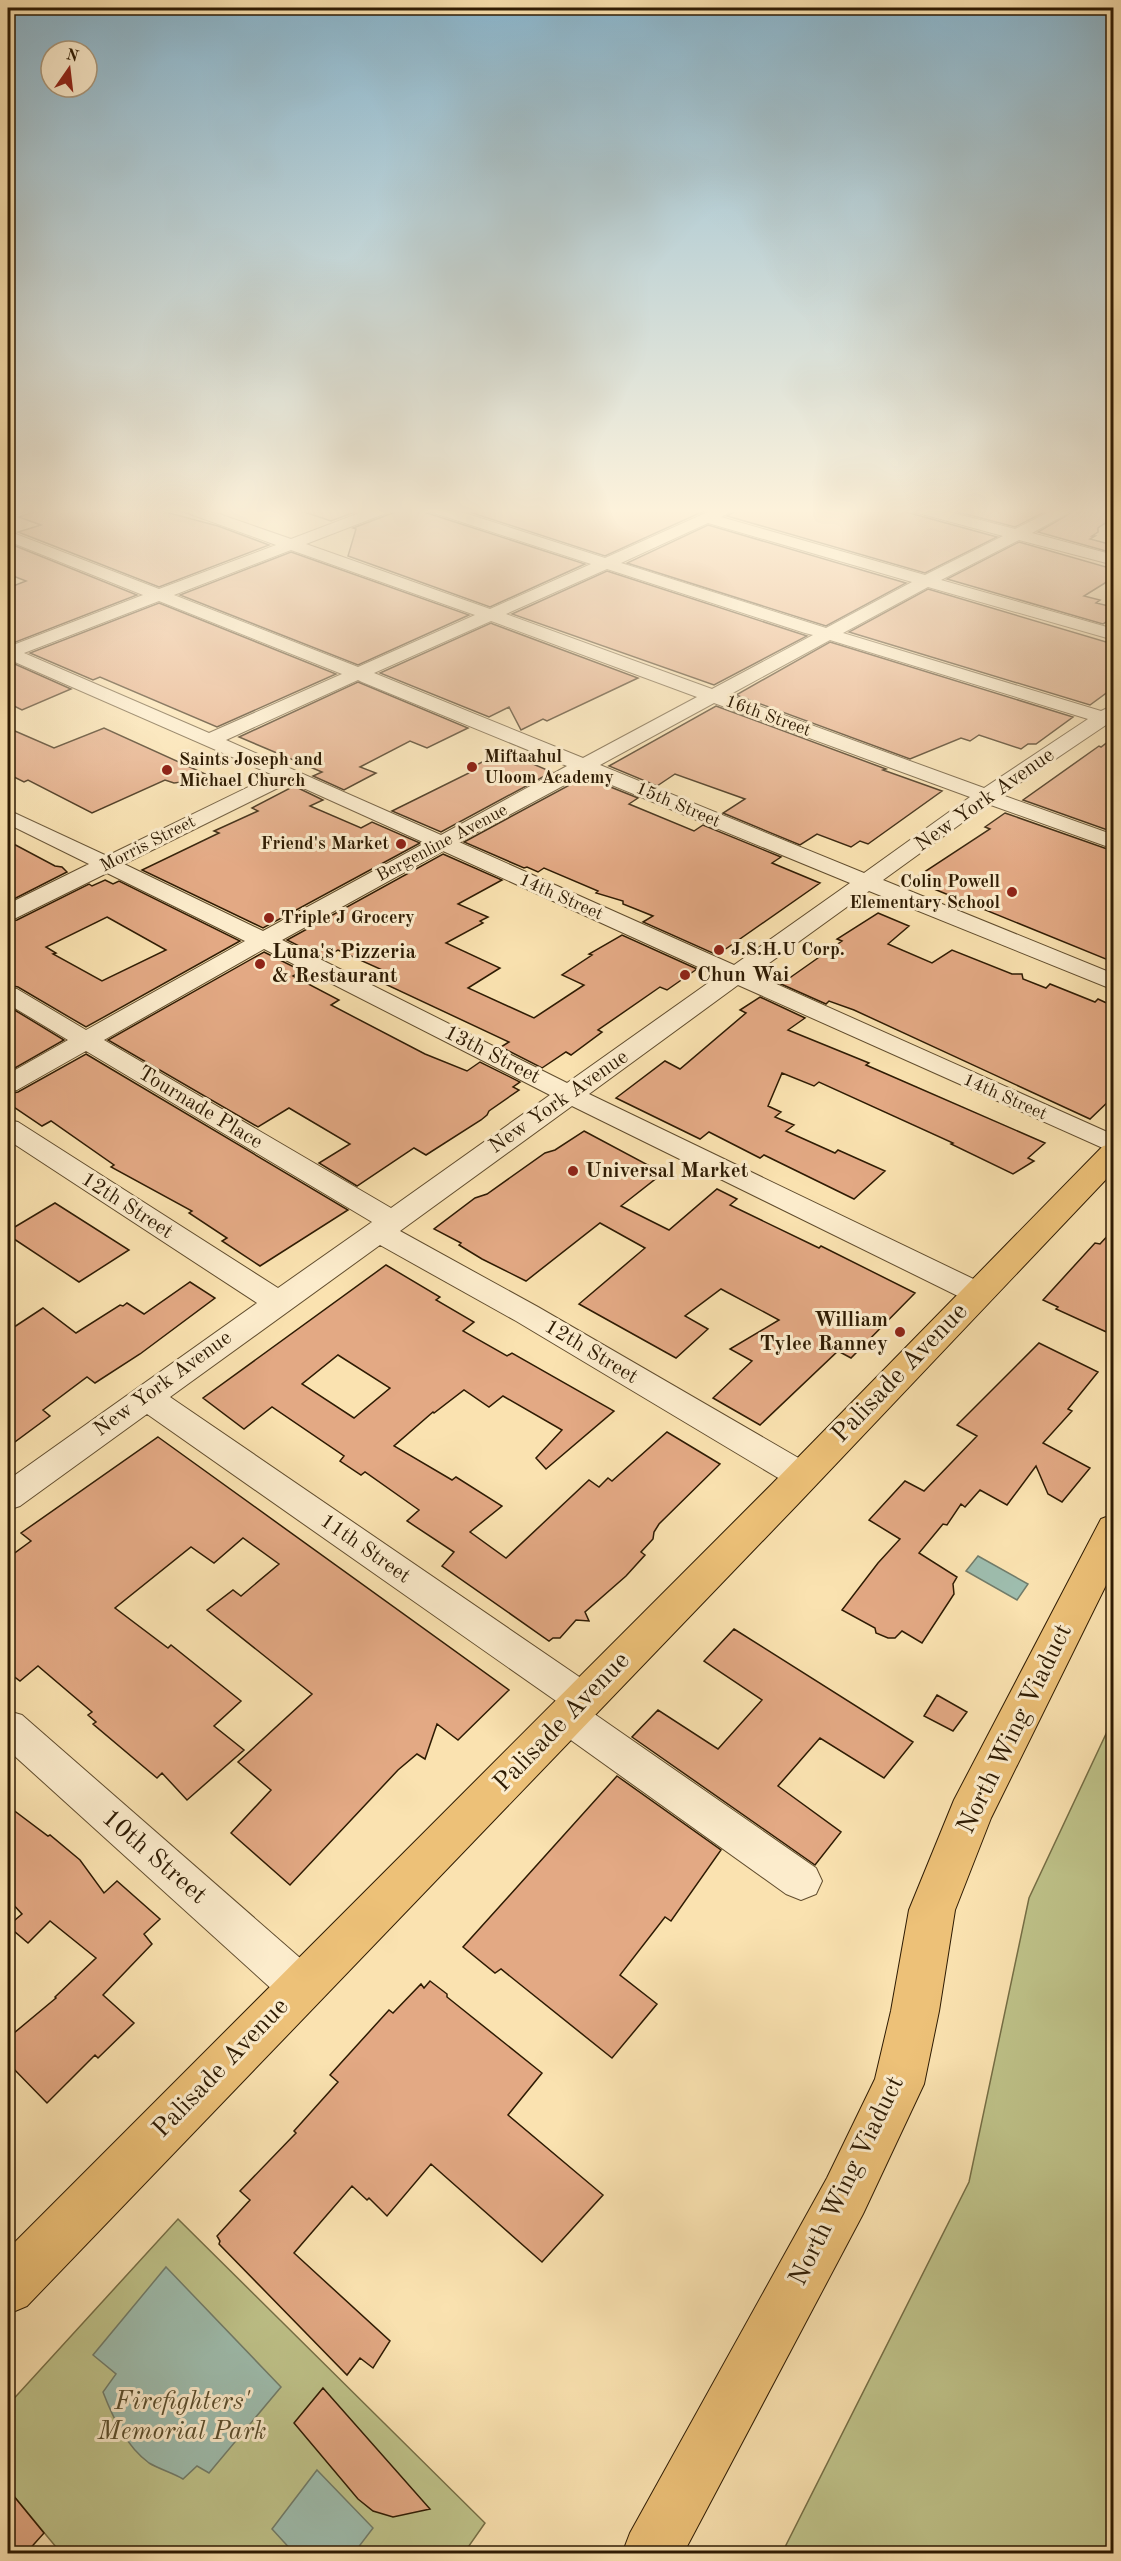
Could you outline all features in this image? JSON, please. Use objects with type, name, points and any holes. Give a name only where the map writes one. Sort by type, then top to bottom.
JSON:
[{"type":"main road","name":"Palisade Avenue","points":[[8,2288],[300,1986],[802,1476],[1113,1153]]},
{"type":"main road","name":"North Wing Viaduct","points":[[651,2553],[844,2196],[899,2084],[915,2011],[932,1910],[940,1888],[970,1814],[1113,1528]]},
{"type":"street","points":[[8,645],[60,627]]},
{"type":"street","points":[[8,653],[73,627]]},
{"type":"street","name":"15th Street","points":[[240,627],[1113,983]]},
{"type":"street","points":[[209,740],[460,627]]},
{"type":"street","name":"16th Street","points":[[522,627],[1113,843]]},
{"type":"street","points":[[803,627],[1110,717]]},
{"type":"street","name":"Bergenline Avenue","points":[[8,1084],[264,940],[845,627]]},
{"type":"street","points":[[1087,627],[1113,634]]},
{"type":"street","name":"14th Street","points":[[8,653],[288,775],[1113,1145]]},
{"type":"street","name":"New York Avenue","points":[[12,1486],[146,1397],[986,797],[1110,717]]},
{"type":"street","name":"Morris Street","points":[[8,914],[288,775]]},
{"type":"street","name":"13th Street","points":[[8,816],[264,940],[569,1094],[977,1293]]},
{"type":"street","name":"Tournade Place","points":[[8,994],[385,1226]]},
{"type":"street","name":"12th Street","points":[[8,1128],[277,1302]]},
{"type":"street","name":"12th Street","points":[[385,1226],[527,1314],[802,1476]]},
{"type":"street","name":"11th Street","points":[[146,1397],[576,1708],[801,1881]]},
{"type":"street","name":"10th Street","points":[[8,1728],[300,1986]]},
{"type":"green space","points":[[1113,1719],[1113,2553],[782,2553],[969,2182],[1029,1898]]},
{"type":"green space","name":"Firefighters' Memorial Park","points":[[178,2219],[485,2523],[464,2553],[61,2553],[8,2489],[8,2405]]},
{"type":"shaded area","points":[[978,1556],[1028,1584],[1017,1600],[966,1571]]},
{"type":"shaded area","points":[[166,2267],[281,2387],[209,2473],[197,2466],[183,2479],[149,2463],[127,2440],[103,2392],[116,2374],[93,2355]]},
{"type":"shaded area","points":[[317,2470],[373,2528],[354,2553],[294,2553],[272,2529]]},
{"type":"building","points":[[8,627],[56,627],[8,645]]},
{"type":"building","points":[[98,627],[218,627],[336,674],[217,727],[100,677],[93,680],[30,653]]},
{"type":"building","points":[[260,627],[443,627],[358,665]]},
{"type":"building","points":[[483,627],[500,627],[638,678],[547,721],[543,719],[521,730],[509,707],[489,717],[380,673]]},
{"type":"building","points":[[548,627],[778,627],[807,636],[714,685]]},
{"type":"building","points":[[859,627],[1054,627],[1113,644],[1113,688],[1090,705],[849,632]]},
{"type":"building","points":[[830,642],[1073,717],[1036,744],[1028,744],[1021,749],[979,735],[970,741],[961,738],[910,759],[736,695]]},
{"type":"building","points":[[8,661],[71,689],[22,710],[8,703]]},
{"type":"building","points":[[358,682],[468,728],[427,748],[410,741],[360,767],[376,773],[344,790],[313,776],[322,772],[239,737]]},
{"type":"building","points":[[716,706],[942,791],[868,844],[860,841],[851,847],[817,834],[800,845],[723,813],[745,799],[675,774],[657,786],[609,766]]},
{"type":"building","points":[[8,728],[54,748],[104,728],[214,778],[174,783],[165,780],[92,813],[28,780],[24,782],[8,774]]},
{"type":"building","points":[[1113,738],[1113,832],[1023,800],[1099,746],[1101,747]]},
{"type":"building","points":[[502,751],[552,772],[441,832],[392,811],[477,769],[473,767]]},
{"type":"building","points":[[588,778],[638,798],[629,804],[694,831],[703,825],[781,857],[772,863],[820,883],[717,955],[643,922],[653,916],[623,904],[623,901],[596,893],[598,891],[544,868],[538,872],[524,868],[464,842],[575,782],[579,783]]},
{"type":"building","points":[[294,786],[323,800],[310,806],[361,828],[372,822],[420,843],[263,928],[142,870],[219,833],[214,831],[258,811],[252,808]]},
{"type":"building","name":"Colin Powell Elementary School","points":[[1005,813],[1113,851],[1113,962],[912,880],[990,829],[985,827]]},
{"type":"building","points":[[8,841],[55,866],[62,867],[67,872],[8,902]]},
{"type":"building","points":[[443,854],[502,880],[458,904],[488,917],[480,921],[483,923],[446,943],[500,968],[468,988],[534,1018],[584,985],[562,975],[592,955],[589,954],[622,935],[697,969],[667,990],[660,987],[598,1030],[602,1032],[571,1055],[566,1052],[542,1068],[501,1047],[509,1042],[385,984],[398,977],[338,950],[323,958],[287,940]]},
{"type":"building","points":[[105,880],[113,884],[119,881],[240,941],[86,1027],[18,987],[8,985],[8,922],[17,920],[89,884],[92,886]],"holes":[[[107,917],[166,950],[102,981],[53,954],[56,953],[46,947]]]},
{"type":"building","points":[[878,913],[909,926],[888,944],[932,963],[952,950],[1012,974],[1022,974],[1023,979],[1046,988],[1050,984],[1095,1002],[1098,999],[1113,1006],[1113,1097],[1090,1119],[854,1010],[829,1001],[826,1004],[781,984],[842,941],[837,939]]},
{"type":"building","points":[[264,952],[302,971],[293,976],[339,1000],[331,1005],[425,1054],[467,1071],[480,1062],[520,1082],[513,1087],[519,1090],[489,1111],[481,1120],[426,1155],[414,1148],[357,1186],[319,1163],[350,1144],[289,1108],[258,1127],[108,1040]]},
{"type":"building","points":[[760,997],[805,1018],[788,1030],[869,1063],[866,1065],[1045,1143],[1028,1158],[1034,1161],[1013,1174],[951,1144],[953,1143],[819,1082],[814,1086],[782,1073],[768,1106],[781,1112],[775,1117],[794,1125],[786,1131],[835,1153],[838,1150],[885,1171],[854,1199],[764,1155],[760,1158],[709,1132],[700,1139],[616,1098],[665,1061],[680,1069],[746,1013],[740,1010]]},
{"type":"building","points":[[8,1006],[64,1040],[8,1072]]},
{"type":"building","points":[[86,1054],[348,1210],[260,1266],[222,1241],[227,1238],[189,1213],[192,1211],[111,1167],[114,1165],[51,1121],[42,1126],[8,1103],[8,1094],[18,1092]]},
{"type":"building","points":[[584,1131],[663,1173],[621,1206],[669,1230],[717,1189],[737,1199],[730,1205],[819,1248],[821,1246],[915,1293],[851,1358],[838,1351],[760,1425],[713,1398],[752,1361],[730,1349],[779,1320],[721,1289],[685,1316],[708,1329],[676,1358],[579,1304],[645,1248],[600,1223],[526,1281],[482,1259],[459,1245],[461,1243],[434,1229],[475,1198],[487,1194],[545,1153],[555,1150]]},
{"type":"building","points":[[55,1203],[129,1250],[79,1282],[8,1235],[8,1231]]},
{"type":"building","points":[[1113,1230],[1113,1335],[1056,1309],[1058,1307],[1043,1300],[1095,1243],[1100,1244]]},
{"type":"building","points":[[386,1265],[440,1297],[436,1300],[474,1322],[463,1331],[507,1356],[512,1353],[614,1411],[546,1469],[536,1458],[562,1430],[503,1396],[489,1407],[464,1390],[433,1412],[394,1446],[452,1480],[456,1477],[502,1506],[470,1532],[506,1558],[589,1480],[599,1487],[608,1478],[612,1481],[667,1432],[720,1464],[659,1524],[653,1539],[641,1552],[645,1555],[626,1576],[585,1612],[589,1621],[576,1620],[560,1638],[553,1638],[549,1641],[442,1566],[454,1552],[407,1521],[419,1510],[365,1472],[361,1475],[340,1461],[344,1456],[272,1407],[244,1429],[203,1398]],"holes":[[[338,1355],[390,1388],[354,1418],[302,1384]]]},
{"type":"building","points":[[190,1282],[215,1298],[140,1354],[95,1383],[87,1377],[43,1410],[50,1416],[8,1447],[8,1331],[43,1308],[76,1333],[120,1305],[127,1303],[144,1314]]},
{"type":"building","points":[[1039,1343],[1098,1372],[1068,1409],[1072,1411],[1043,1443],[1090,1468],[1062,1502],[1048,1494],[1036,1466],[1007,1505],[980,1490],[965,1507],[961,1504],[947,1525],[943,1524],[919,1553],[957,1577],[953,1584],[954,1594],[922,1643],[902,1631],[895,1638],[876,1633],[875,1628],[842,1610],[878,1563],[900,1539],[869,1520],[905,1481],[924,1491],[977,1436],[957,1425]]},
{"type":"building","points":[[158,1437],[509,1690],[458,1740],[437,1724],[425,1759],[417,1754],[398,1770],[290,1885],[231,1833],[271,1790],[238,1762],[312,1694],[207,1610],[233,1590],[241,1596],[279,1564],[243,1538],[214,1563],[191,1547],[115,1608],[168,1648],[171,1645],[241,1701],[214,1726],[244,1750],[187,1800],[162,1773],[157,1778],[93,1724],[96,1722],[88,1715],[92,1712],[38,1666],[20,1681],[8,1672],[8,1558],[31,1541],[21,1533]]},
{"type":"building","points":[[734,1629],[913,1742],[884,1778],[820,1738],[778,1786],[841,1832],[815,1865],[632,1737],[658,1710],[718,1749],[762,1700],[704,1661]]},
{"type":"building","points":[[937,1695],[967,1712],[953,1731],[924,1716]]},
{"type":"building","points":[[617,1776],[721,1850],[671,1921],[665,1917],[620,1975],[657,2004],[612,2058],[501,1969],[495,1973],[463,1947]]},
{"type":"building","points":[[8,1806],[48,1836],[50,1835],[80,1860],[104,1893],[117,1881],[160,1919],[144,1934],[152,1944],[103,1995],[134,2023],[98,2058],[95,2055],[47,2103],[8,2063],[8,2038],[56,1998],[96,1958],[50,1921],[28,1943],[8,1926],[22,1914],[8,1899]]},
{"type":"building","points":[[430,1981],[542,2073],[508,2115],[603,2195],[542,2262],[431,2164],[387,2216],[369,2198],[367,2200],[352,2186],[294,2253],[390,2341],[373,2368],[360,2358],[347,2375],[219,2244],[217,2236],[250,2200],[240,2191],[296,2133],[294,2131],[338,2082],[330,2075],[389,2010],[393,2013],[421,1984],[424,1988]]},
{"type":"building","points":[[323,2388],[430,2509],[393,2517],[373,2511],[358,2499],[294,2423]]},
{"type":"building","points":[[8,2489],[44,2533],[26,2553],[8,2553]]},
{"type":"place","name":"Miftaahul Uloom Academy","points":[[472,767]]},
{"type":"place","name":"Saints Joseph and Michael Church","points":[[167,770]]},
{"type":"place","name":"Friend's Market","points":[[401,844]]},
{"type":"place","name":"Colin Powell Elementary School","points":[[1012,892]]},
{"type":"place","name":"Triple J Grocery","points":[[269,918]]},
{"type":"place","name":"J.S.H.U Corp.","points":[[719,950]]},
{"type":"place","name":"Luna's Pizzeria & Restaurant","points":[[260,964]]},
{"type":"place","name":"Chun Wai","points":[[685,975]]},
{"type":"place","name":"Universal Market","points":[[573,1171]]},
{"type":"place","name":"William Tylee Ranney","points":[[900,1332]]}]
